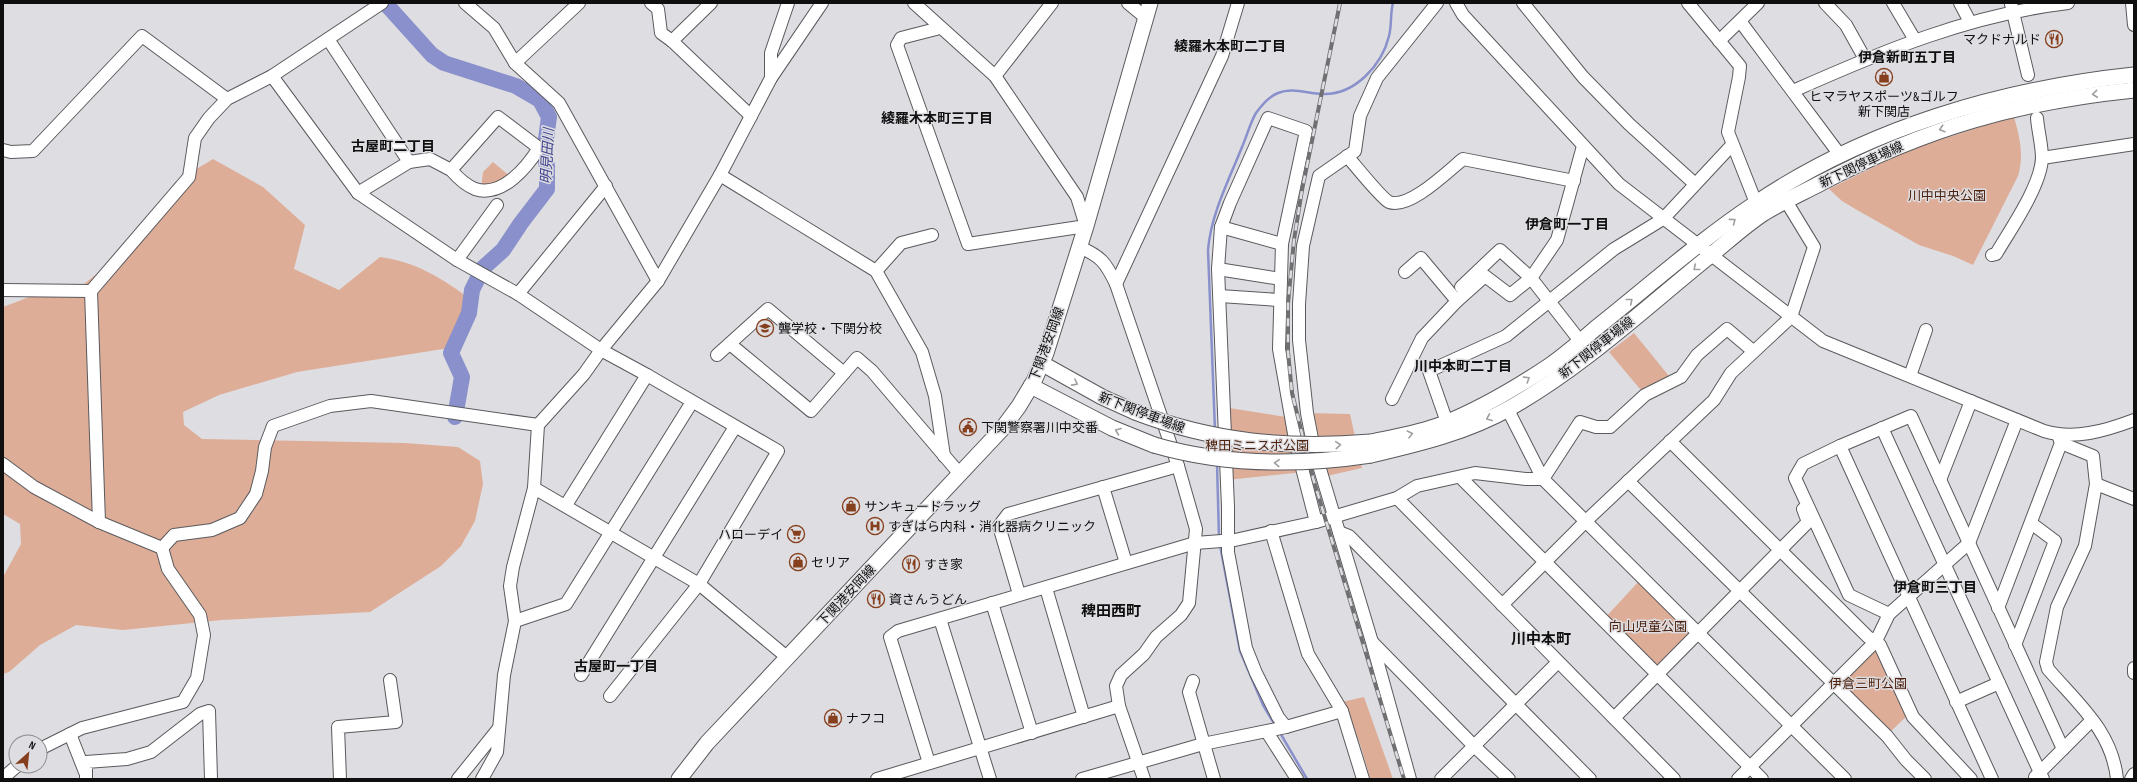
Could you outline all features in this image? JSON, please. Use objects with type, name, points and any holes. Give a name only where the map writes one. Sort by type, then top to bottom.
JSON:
[{"type":"main road","name":"下関港安岡線","points":[[679,779],[707,743],[788,658],[959,473],[1002,429],[1019,406],[1031,386],[1041,363],[1086,226],[1148,10]]},
{"type":"main road","name":"新下関停車場線","points":[[1448,428],[1550,365],[1699,246],[1756,203],[1840,155],[1931,118],[2010,95],[2087,80],[2134,75]]},
{"type":"main road","name":"新下関停車場線","points":[[1031,386],[1112,428],[1154,445],[1182,453],[1248,462],[1285,463],[1330,461],[1411,434],[1448,428],[1508,410],[1537,392],[1591,353],[1763,214],[1873,156],[1937,130],[2024,106],[2077,96],[2134,90]]},
{"type":"main road","name":"新下関停車場線","points":[[1041,363],[1102,398],[1135,412],[1191,431],[1250,441],[1371,448]]},
{"type":"street","points":[[99,522],[91,291],[189,177],[195,138],[209,118],[227,99],[272,76],[382,3]]},
{"type":"street","points":[[465,3],[494,28],[515,63],[559,102],[658,281]]},
{"type":"street","points":[[515,63],[579,3]]},
{"type":"street","points":[[651,3],[658,9],[661,33],[672,41],[751,116]]},
{"type":"street","points":[[672,41],[711,3]]},
{"type":"street","points":[[771,78],[771,53],[788,3]]},
{"type":"street","points":[[482,779],[497,752],[504,675],[516,621],[510,586],[512,567],[534,488],[538,425],[584,374],[601,350],[658,281],[720,176],[771,78],[822,3]]},
{"type":"street","points":[[914,3],[995,76],[1077,197],[1086,226],[968,244],[897,45],[901,38],[940,28]]},
{"type":"street","points":[[995,76],[1052,3]]},
{"type":"street","points":[[1128,3],[1148,10]]},
{"type":"street","points":[[1116,284],[1222,56],[1238,3]]},
{"type":"street","points":[[1410,779],[1372,642],[1314,449],[1307,413],[1299,340],[1299,304],[1303,246],[1318,176],[1354,151],[1360,116],[1377,78],[1437,3]]},
{"type":"street","points":[[1456,3],[1463,15],[1619,184],[1710,256],[1823,341],[2017,420],[2060,439],[2093,456],[2096,484],[2085,546],[2057,607],[2046,662],[2048,669],[2104,734],[2111,750],[2117,779]]},
{"type":"street","points":[[1523,3],[1583,77],[1629,124],[1695,184]]},
{"type":"street","points":[[1688,3],[1740,66],[1728,132],[1732,146],[1756,203]]},
{"type":"street","points":[[1719,41],[1758,3]]},
{"type":"street","points":[[1826,3],[1846,25],[1866,59]]},
{"type":"street","points":[[1892,3],[1915,40]]},
{"type":"street","points":[[1960,3],[1970,22]]},
{"type":"street","points":[[1793,91],[1866,59],[1915,40],[2012,7],[2068,3]]},
{"type":"street","points":[[2132,3],[2134,25]]},
{"type":"street","points":[[2012,7],[2028,75]]},
{"type":"street","points":[[1740,21],[1840,155]]},
{"type":"street","points":[[3,150],[11,152],[33,151],[142,36],[227,99]]},
{"type":"street","points":[[328,39],[409,162]]},
{"type":"street","points":[[272,76],[358,193],[457,260],[518,294],[601,350],[647,375],[778,452],[699,584],[610,696]]},
{"type":"street","points":[[358,193],[409,162],[430,159],[451,170],[463,183],[476,189],[488,190],[513,178],[529,164],[539,148],[498,117],[451,170]]},
{"type":"street","points":[[1297,779],[1277,729],[1278,717],[1256,673],[1246,648],[1228,552],[1222,541],[1220,296],[1218,269],[1221,227],[1230,203],[1268,118],[1306,131],[1282,244],[1279,300],[1279,348],[1285,394],[1316,522]]},
{"type":"street","points":[[1992,255],[1996,254],[2024,206],[2037,179],[2042,158],[2036,118]]},
{"type":"street","points":[[2042,158],[2134,144]]},
{"type":"street","points":[[1455,298],[1485,276],[1510,295],[1531,278],[1556,240],[1583,146]]},
{"type":"street","points":[[1448,428],[1429,371],[1506,336],[1614,249],[1663,219],[1732,146]]},
{"type":"street","points":[[1347,156],[1387,201],[1397,204],[1418,195],[1463,159],[1574,181]]},
{"type":"street","points":[[720,176],[876,271],[922,352],[935,396],[944,456]]},
{"type":"street","points":[[518,294],[606,186]]},
{"type":"street","points":[[1502,605],[1586,521],[1714,400],[1731,373],[1791,317],[1814,247],[1786,201]]},
{"type":"street","points":[[457,260],[497,205]]},
{"type":"street","points":[[1221,227],[1282,244]]},
{"type":"street","points":[[876,271],[902,242],[932,235]]},
{"type":"street","points":[[1079,247],[1094,254],[1106,264],[1116,284],[1178,466],[1196,529],[1188,603],[1181,615],[1156,637],[1144,654],[1121,675],[1116,686],[1119,706],[1144,779]]},
{"type":"street","points":[[1392,399],[1422,338],[1455,298],[1500,250],[1531,278],[1551,301],[1580,341]]},
{"type":"street","points":[[1405,272],[1420,258],[1455,298]]},
{"type":"street","points":[[1218,269],[1280,280]]},
{"type":"street","points":[[3,290],[91,291]]},
{"type":"street","points":[[1220,296],[1279,300]]},
{"type":"street","points":[[717,355],[768,309],[844,373]]},
{"type":"street","points":[[1543,479],[1580,422],[1596,427],[1610,427],[1645,395],[1681,377],[1697,355],[1727,329],[1753,351]]},
{"type":"street","points":[[1910,376],[1926,330]]},
{"type":"street","points":[[730,344],[811,411],[857,358],[877,377],[959,473]]},
{"type":"street","points":[[566,505],[647,375]]},
{"type":"street","points":[[162,548],[174,535],[212,530],[240,518],[256,494],[262,471],[265,447],[273,426],[330,406],[371,401],[538,425]]},
{"type":"street","points":[[1940,480],[1971,401]]},
{"type":"street","points":[[516,621],[566,604],[692,402]]},
{"type":"street","points":[[1508,410],[1543,479],[1845,779]]},
{"type":"street","points":[[1889,614],[1850,595],[1795,478],[1803,464],[1840,446],[1911,416],[2063,749]]},
{"type":"street","points":[[1738,779],[1876,641],[1889,614],[1969,543],[2017,420]]},
{"type":"street","points":[[2060,439],[2111,428],[2134,420]]},
{"type":"street","points":[[581,675],[735,427]]},
{"type":"street","points":[[1882,428],[1999,683],[2038,777],[2092,720]]},
{"type":"street","points":[[1998,608],[2031,523],[2060,439]]},
{"type":"street","points":[[1670,441],[1782,550],[1868,637],[1880,645],[1913,718],[1971,779]]},
{"type":"street","points":[[1840,446],[1992,779]]},
{"type":"street","points":[[3,464],[34,487],[99,522],[162,548]]},
{"type":"street","points":[[1019,594],[999,526],[1008,514],[1178,466]]},
{"type":"street","points":[[929,763],[890,637],[898,632],[1019,594],[1046,588],[1195,543],[1222,541],[1334,517],[1397,498],[1417,486],[1475,473],[1526,479],[1543,479]]},
{"type":"street","points":[[1460,477],[1762,779]]},
{"type":"street","points":[[1628,481],[1887,736],[1906,760],[1925,779]]},
{"type":"street","points":[[2096,484],[2134,499]]},
{"type":"street","points":[[1103,487],[1126,563]]},
{"type":"street","points":[[534,488],[566,505],[699,584],[788,658]]},
{"type":"street","points":[[1614,718],[1698,632],[1782,550],[1808,522],[1800,500],[1800,489]]},
{"type":"street","points":[[1397,498],[1674,779]]},
{"type":"street","points":[[2015,645],[2055,541],[2031,523]]},
{"type":"street","points":[[1271,531],[1308,654],[1342,711],[1363,779]]},
{"type":"street","points":[[1339,532],[1349,536],[1590,779]]},
{"type":"street","points":[[48,745],[82,728],[183,702],[197,678],[204,635],[200,615],[168,569],[162,548]]},
{"type":"street","points":[[1046,588],[1084,717]]},
{"type":"street","points":[[992,603],[1032,733]]},
{"type":"street","points":[[940,619],[990,779]]},
{"type":"street","points":[[1372,642],[1474,746],[1509,779]]},
{"type":"street","points":[[1441,779],[1558,662]]},
{"type":"street","points":[[2134,668],[2134,673]]},
{"type":"street","points":[[340,779],[338,728],[396,722],[390,680]]},
{"type":"street","points":[[1193,681],[1189,692],[1214,779]]},
{"type":"street","points":[[1956,702],[1999,683]]},
{"type":"street","points":[[877,779],[981,749],[1119,706]]},
{"type":"street","points":[[86,777],[86,762],[127,759],[151,752],[200,714],[209,711],[211,779]]},
{"type":"street","points":[[1082,779],[1203,744],[1277,729],[1342,711]]},
{"type":"street","points":[[458,779],[499,728]]},
{"type":"street","points":[[70,734],[86,777]]},
{"type":"street","points":[[2131,779],[2134,774]]},
{"type":"green space","name":"川中中央公園","points":[[2014,117],[2021,154],[2018,176],[1973,265],[1953,256],[1919,245],[1842,201],[1829,189],[1906,151]]},
{"type":"green space","points":[[213,159],[263,187],[305,225],[294,269],[339,290],[380,257],[393,259],[405,262],[428,272],[450,285],[471,300],[471,313],[462,346],[297,372],[219,395],[183,412],[184,425],[202,439],[405,443],[458,447],[480,461],[483,484],[475,521],[461,546],[441,566],[370,612],[222,620],[123,630],[76,625],[40,645],[9,672],[3,674],[3,577],[21,544],[20,524],[3,514],[3,307],[37,294],[79,288],[124,252],[175,182]]},
{"type":"green space","points":[[493,162],[512,178],[481,189],[483,172]]},
{"type":"green space","points":[[1634,333],[1673,381],[1645,395],[1609,352]]},
{"type":"green space","name":"稗田ミニスポ公園","points":[[1223,407],[1286,417],[1304,472],[1227,480]]},
{"type":"green space","points":[[1307,413],[1350,414],[1362,468],[1322,477]]},
{"type":"green space","name":"向山児童公園","points":[[1639,581],[1693,634],[1658,669],[1604,619]]},
{"type":"green space","name":"伊倉三町公園","points":[[1876,644],[1907,716],[1889,733],[1839,685]]},
{"type":"green space","points":[[1364,697],[1393,779],[1370,778],[1360,744],[1342,702]]},
{"type":"waterway","name":"明見田川","points":[[385,3],[432,55],[444,63],[516,86],[540,100],[549,117],[544,154],[547,166],[547,189],[503,250],[483,268],[472,290],[469,313],[451,353],[462,377],[455,417]]},
{"type":"waterway","points":[[1215,430],[1208,250],[1213,223],[1221,197],[1252,121],[1263,104],[1278,93],[1284,91],[1300,91],[1317,94],[1335,93],[1356,84],[1373,67],[1385,47],[1390,32],[1393,3]]},
{"type":"waterway","points":[[1216,441],[1216,454]]},
{"type":"waterway","points":[[1217,463],[1219,538]]},
{"type":"waterway","points":[[1220,545],[1240,651],[1263,705],[1275,725]]},
{"type":"waterway","points":[[1279,731],[1307,779]]},
{"type":"railway","points":[[1340,3],[1302,190],[1294,240],[1288,304],[1288,352],[1292,393],[1313,478],[1404,779]]},
{"type":"place","name":"マクドナルド","points":[[2054,39]]},
{"type":"place","name":"ヒマラヤスポーツ&ゴルフ 新下関店","points":[[1884,77]]},
{"type":"place","name":"聾学校・下関分校","points":[[765,328]]},
{"type":"place","name":"下関警察署川中交番","points":[[968,427]]},
{"type":"place","name":"サンキュードラッグ","points":[[851,506]]},
{"type":"place","name":"すぎはら内科・消化器病クリニック","points":[[875,526]]},
{"type":"place","name":"ハローデイ","points":[[796,534]]},
{"type":"place","name":"セリア","points":[[798,562]]},
{"type":"place","name":"すき家","points":[[911,564]]},
{"type":"place","name":"資さんうどん","points":[[876,599]]},
{"type":"place","name":"ナフコ","points":[[833,718]]},
{"type":"district","name":"綾羅木本町二丁目","points":[[1230,46]]},
{"type":"district","name":"伊倉新町五丁目","points":[[1907,57]]},
{"type":"district","name":"綾羅木本町三丁目","points":[[937,118]]},
{"type":"district","name":"古屋町二丁目","points":[[393,146]]},
{"type":"district","name":"伊倉町一丁目","points":[[1567,224]]},
{"type":"district","name":"川中本町二丁目","points":[[1463,366]]},
{"type":"district","name":"伊倉町三丁目","points":[[1935,587]]},
{"type":"district","name":"稗田西町","points":[[1111,611]]},
{"type":"district","name":"川中本町","points":[[1541,639]]},
{"type":"district","name":"古屋町一丁目","points":[[616,666]]}]
